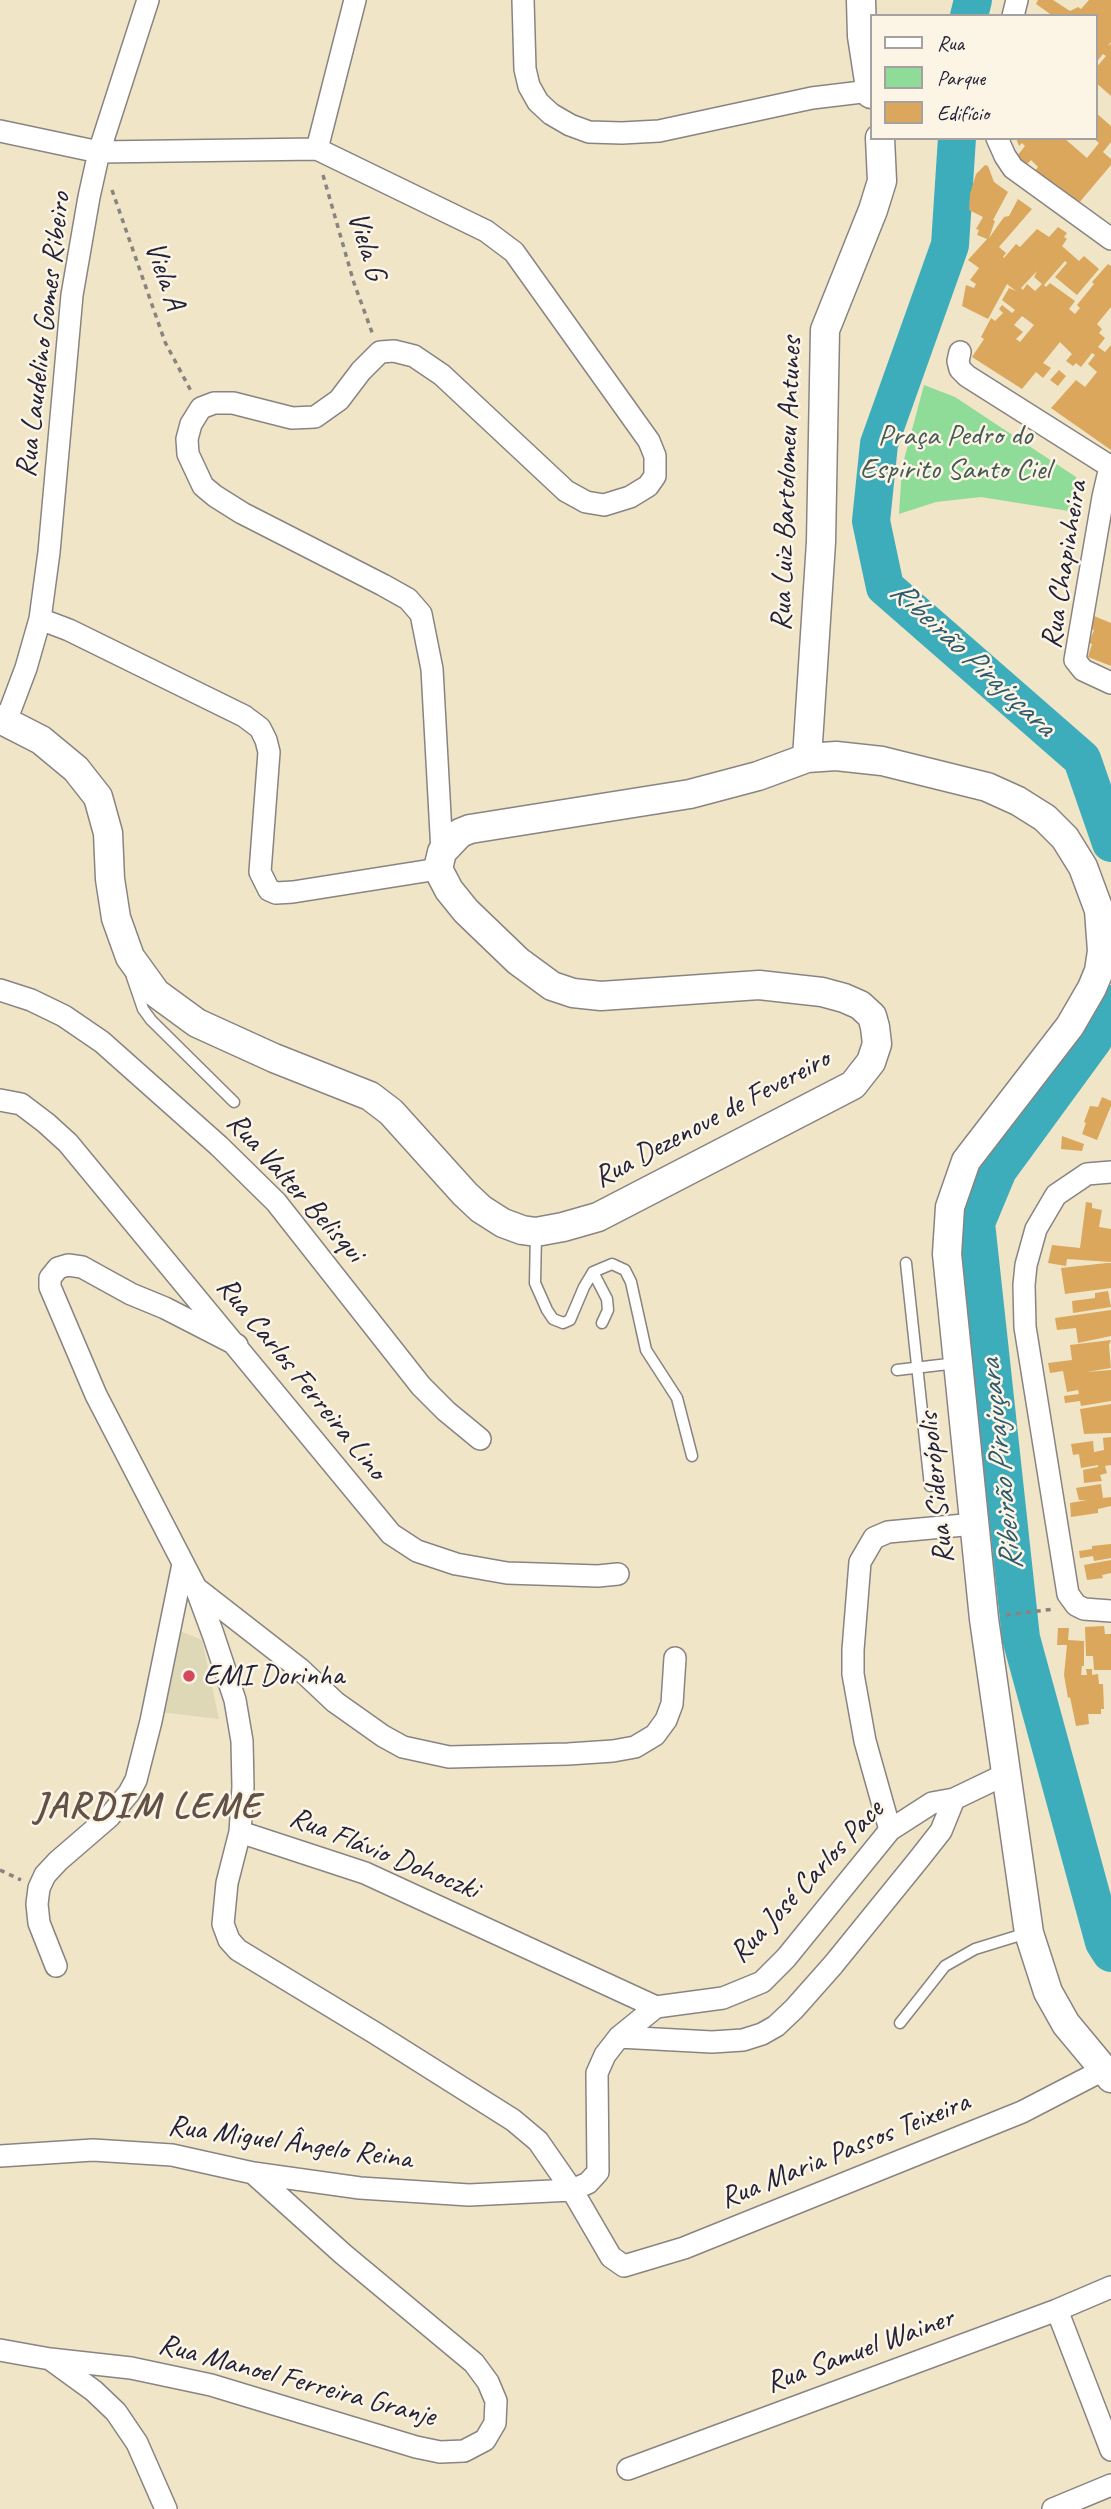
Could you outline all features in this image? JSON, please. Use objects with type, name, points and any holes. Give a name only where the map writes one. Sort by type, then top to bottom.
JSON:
[{"type":"street","name":"Rua Laudelino Gomes Ribeiro","points":[[3,720],[26,668],[40,619],[49,552],[72,295],[99,152],[148,0]]},
{"type":"street","points":[[317,149],[355,0]]},
{"type":"street","points":[[523,0],[525,69],[529,86],[538,102],[551,114],[569,125],[589,132],[659,131],[812,98],[870,92]]},
{"type":"street","points":[[861,0],[862,36],[870,86]]},
{"type":"street","points":[[0,131],[99,152],[317,149],[486,230],[514,252],[649,441],[654,456],[655,476],[648,486],[630,497],[604,505],[586,502],[566,491],[442,375],[414,356],[394,351],[380,352],[361,371],[339,400],[315,417],[292,418],[233,403],[214,403],[201,408],[191,424],[187,439],[188,454],[203,486],[242,513],[408,599],[421,614],[432,669],[440,860]]},
{"type":"street","name":"Rua Luiz Bartolomeu Antunes","points":[[807,758],[822,530],[825,330],[882,181],[880,140]]},
{"type":"street","points":[[998,140],[1013,167],[1111,239]]},
{"type":"street","points":[[960,352],[960,369],[967,376],[1111,467]]},
{"type":"street","name":"Rua Chapinheira","points":[[1111,467],[1103,498],[1076,654],[1076,663],[1083,670],[1111,683]]},
{"type":"street","points":[[40,619],[69,630],[244,716],[260,728],[269,752],[260,872],[269,890],[276,893],[293,892],[440,860],[460,834],[470,829],[690,794],[758,776],[807,758],[836,755],[882,761],[987,787],[1018,801],[1045,817],[1065,838],[1105,912]]},
{"type":"street","name":"Rua Dezenove de Fevereiro","points":[[3,720],[41,740],[76,769],[98,797],[107,833],[116,918],[130,957],[156,993],[197,1023],[274,1058],[370,1096],[391,1112],[465,1194],[481,1209],[503,1223],[536,1232],[598,1217],[853,1084],[870,1062],[877,1044],[872,1016],[860,1005],[822,992],[759,985],[601,996],[573,993],[552,986],[518,961],[466,911],[449,890],[440,860]]},
{"type":"street","name":"Rua Siderópolis","points":[[1105,912],[1099,971],[1092,988],[1070,1026],[966,1161],[950,1208],[947,1254],[984,1619],[1028,1933],[1054,2003],[1066,2024],[1108,2073]]},
{"type":"street","name":"Rua Valter Belisqui","points":[[0,989],[64,1016],[102,1042],[219,1146],[276,1202],[421,1386],[480,1439]]},
{"type":"street","name":"Rua Carlos Ferreira Lino","points":[[0,1100],[22,1104],[68,1143],[391,1534],[417,1551],[456,1564],[508,1573],[586,1576],[618,1574]]},
{"type":"street","points":[[1111,1172],[1087,1174],[1056,1195],[1036,1229],[1026,1265],[1026,1327],[1068,1594],[1076,1605],[1084,1609],[1111,1611]]},
{"type":"street","name":"Rua Flávio Dohoczki","points":[[237,1345],[82,1267],[68,1265],[58,1268],[50,1278],[50,1287],[96,1395],[196,1588],[235,1700],[242,1741],[240,1832],[366,1873],[656,2007]]},
{"type":"street","points":[[890,1830],[865,1741],[853,1674],[860,1562],[874,1538],[888,1532],[975,1524]]},
{"type":"street","points":[[56,1966],[39,1923],[39,1888],[58,1861],[109,1818],[130,1793],[136,1780],[151,1721],[183,1564]]},
{"type":"street","points":[[196,1588],[300,1669],[335,1702],[383,1736],[403,1748],[449,1757],[568,1754],[635,1747],[655,1735],[666,1720],[672,1704],[675,1658]]},
{"type":"street","name":"Rua José Carlos Pace","points":[[656,2007],[723,1998],[761,1982],[786,1958],[890,1830],[932,1803],[954,1799],[1006,1774]]},
{"type":"street","points":[[619,2037],[684,2042],[743,2040],[776,2026],[833,1965],[919,1860],[941,1831],[954,1799]]},
{"type":"street","points":[[240,1832],[227,1883],[223,1924],[229,1940],[238,1951],[513,2120],[538,2141],[572,2190],[588,2183],[598,2172],[597,2073],[605,2055],[619,2037],[656,2007]]},
{"type":"street","name":"Rua Maria Passos Teixeira","points":[[572,2190],[607,2251],[615,2261],[624,2266],[684,2248],[1022,2112],[1108,2073]]},
{"type":"street","name":"Rua Miguel Ângelo Reina","points":[[0,2156],[93,2151],[172,2155],[253,2173],[360,2188],[468,2195],[572,2190]]},
{"type":"street","name":"Rua Manoel Ferreira Granje","points":[[50,2359],[131,2368],[211,2385],[440,2452],[464,2451],[485,2440],[495,2423],[496,2401],[488,2382],[474,2363],[343,2254],[253,2173]]},
{"type":"street","name":"Rua Samuel Wainer","points":[[628,2469],[1057,2310],[1111,2287]]},
{"type":"street","points":[[1057,2310],[1111,2450]]},
{"type":"street","points":[[0,2350],[50,2359],[94,2391],[116,2412],[137,2443],[166,2509]]},
{"type":"street","points":[[1053,2509],[1111,2485]]},
{"type":"lane","points":[[130,957],[133,981],[143,1009],[234,1102]]},
{"type":"lane","points":[[536,1232],[536,1283],[553,1319],[564,1322],[570,1320],[593,1272],[612,1264],[625,1270],[631,1282],[646,1349],[677,1398],[692,1455]]},
{"type":"lane","points":[[906,1263],[930,1486]]},
{"type":"lane","points":[[593,1272],[607,1299],[608,1310],[601,1323]]},
{"type":"lane","points":[[897,1370],[957,1363]]},
{"type":"lane","points":[[900,2023],[946,1966],[975,1949],[1028,1933]]},
{"type":"path","name":"Viela G","points":[[317,149],[354,283],[380,352]]},
{"type":"path","name":"Viela A","points":[[112,190],[165,342],[201,408]]},
{"type":"path","points":[[1007,1615],[1045,1611]]},
{"type":"shaded area","name":"EMI Dorinha","points":[[177,1630],[202,1640],[219,1719],[160,1712]]},
{"type":"green space","name":"Praça Pedro do Espirito Santo Ciel","points":[[924,385],[955,397],[1076,477],[1075,512],[981,497],[936,502],[899,514],[902,467]]},
{"type":"building","points":[[1038,0],[1053,0],[1070,11],[1078,7],[1081,9],[1089,0],[1111,0],[1111,42],[1108,46],[1111,44],[1111,96],[1097,84],[1097,67],[1106,56],[1103,54],[1097,62],[1097,14],[1050,14],[1036,4]]},
{"type":"building","points":[[1097,114],[1111,126],[1111,142],[1103,152],[1111,159],[1111,165],[1078,204],[1034,172],[1038,167],[1031,160],[1026,165],[1017,156],[1025,146],[1022,143],[1019,146],[1017,140],[1066,140],[1087,158],[1099,143],[1095,140]]},
{"type":"building","points":[[985,165],[988,166],[994,182],[1008,192],[993,220],[995,221],[989,238],[1004,217],[1009,216],[1018,199],[1032,209],[999,247],[1006,253],[1004,258],[1016,244],[1020,247],[1037,229],[1049,237],[1058,227],[1067,233],[1064,237],[1067,239],[1062,246],[1079,261],[1084,256],[1099,269],[1077,295],[1055,277],[1067,263],[1065,261],[1044,285],[1046,287],[1050,283],[1075,301],[1069,309],[1075,314],[1080,308],[1077,305],[1094,284],[1092,282],[1108,264],[1111,266],[1111,307],[1097,324],[1102,329],[1099,333],[1105,338],[1098,347],[1105,352],[1111,345],[1111,450],[1051,408],[1076,380],[1085,387],[1097,372],[1088,364],[1095,355],[1092,353],[1081,367],[1076,363],[1073,366],[1066,361],[1072,354],[1060,342],[1043,363],[1051,368],[1043,378],[1036,372],[1022,389],[972,357],[984,339],[981,337],[991,318],[995,321],[1003,313],[999,309],[1002,305],[1012,313],[1015,310],[1002,300],[1009,288],[1016,291],[1007,284],[988,319],[962,306],[966,285],[974,288],[976,284],[970,280],[979,268],[968,260],[987,239],[977,235],[979,230],[976,229],[983,217],[969,210],[976,174]],"holes":[[[1037,271],[1034,277],[1042,284],[1035,291],[1027,284],[1023,290],[1021,288]],[[1022,316],[1034,325],[1020,342],[1016,339],[1023,332],[1014,325]]]},
{"type":"building","points":[[1059,370],[1066,376],[1058,386],[1050,380]]},
{"type":"building","points":[[1094,616],[1111,623],[1111,666],[1088,657]]},
{"type":"building","points":[[1102,1097],[1111,1101],[1111,1106],[1097,1140],[1082,1134],[1090,1106],[1098,1107]]},
{"type":"building","points":[[1062,1136],[1084,1144],[1082,1151],[1061,1149]]},
{"type":"building","points":[[1086,1202],[1092,1203],[1092,1208],[1102,1210],[1099,1227],[1111,1229],[1111,1262],[1067,1259],[1066,1266],[1048,1263],[1052,1245],[1080,1248]]},
{"type":"building","points":[[1111,1263],[1111,1288],[1065,1294],[1061,1268]]},
{"type":"building","points":[[1108,1291],[1111,1307],[1073,1313],[1072,1301],[1095,1298],[1095,1293]]},
{"type":"building","points":[[1111,1310],[1111,1336],[1078,1343],[1076,1328],[1057,1330],[1055,1318]]},
{"type":"building","points":[[1111,1340],[1111,1368],[1086,1372],[1111,1370],[1111,1401],[1081,1406],[1080,1401],[1065,1403],[1064,1396],[1079,1394],[1078,1390],[1067,1392],[1063,1371],[1050,1373],[1048,1363],[1072,1360],[1070,1345]]},
{"type":"building","points":[[1111,1404],[1111,1433],[1084,1434],[1080,1409]]},
{"type":"building","points":[[1111,1437],[1111,1465],[1105,1466],[1107,1473],[1100,1475],[1102,1481],[1084,1483],[1083,1470],[1098,1465],[1081,1468],[1079,1454],[1073,1455],[1071,1444],[1093,1441],[1094,1452],[1104,1450],[1103,1438]]},
{"type":"building","points":[[1101,1484],[1103,1498],[1111,1497],[1111,1506],[1098,1509],[1098,1513],[1071,1517],[1070,1503],[1087,1500],[1079,1500],[1076,1488]]},
{"type":"building","points":[[1111,1544],[1111,1558],[1094,1561],[1093,1556],[1080,1558],[1079,1551],[1092,1549],[1092,1546]]},
{"type":"building","points":[[1111,1560],[1111,1573],[1102,1575],[1103,1578],[1087,1580],[1084,1565]]},
{"type":"building","points":[[1104,1626],[1105,1634],[1111,1634],[1111,1670],[1094,1670],[1093,1656],[1086,1656],[1085,1627]]},
{"type":"building","points":[[1058,1628],[1069,1628],[1068,1640],[1084,1641],[1084,1666],[1081,1675],[1087,1675],[1086,1669],[1092,1669],[1092,1675],[1098,1674],[1099,1684],[1103,1684],[1104,1709],[1101,1709],[1101,1714],[1088,1714],[1089,1724],[1076,1726],[1064,1675],[1067,1645],[1057,1645]]},
{"type":"waterway","name":"Ribeirão Pirajuçara","points":[[970,14],[973,0]]},
{"type":"waterway","name":"Ribeirão Pirajuçara","points":[[957,140],[950,245],[879,444],[871,521],[885,587],[1082,759],[1111,843]]},
{"type":"waterway","name":"Ribeirão Pirajuçara","points":[[1111,1004],[1093,1040],[998,1170],[976,1223],[1021,1638],[1104,1942],[1111,1953]]},
{"type":"place","name":"EMI Dorinha","points":[[189,1676]]},
{"type":"district","name":"JARDIM LEME","points":[[148,1807]]}]
